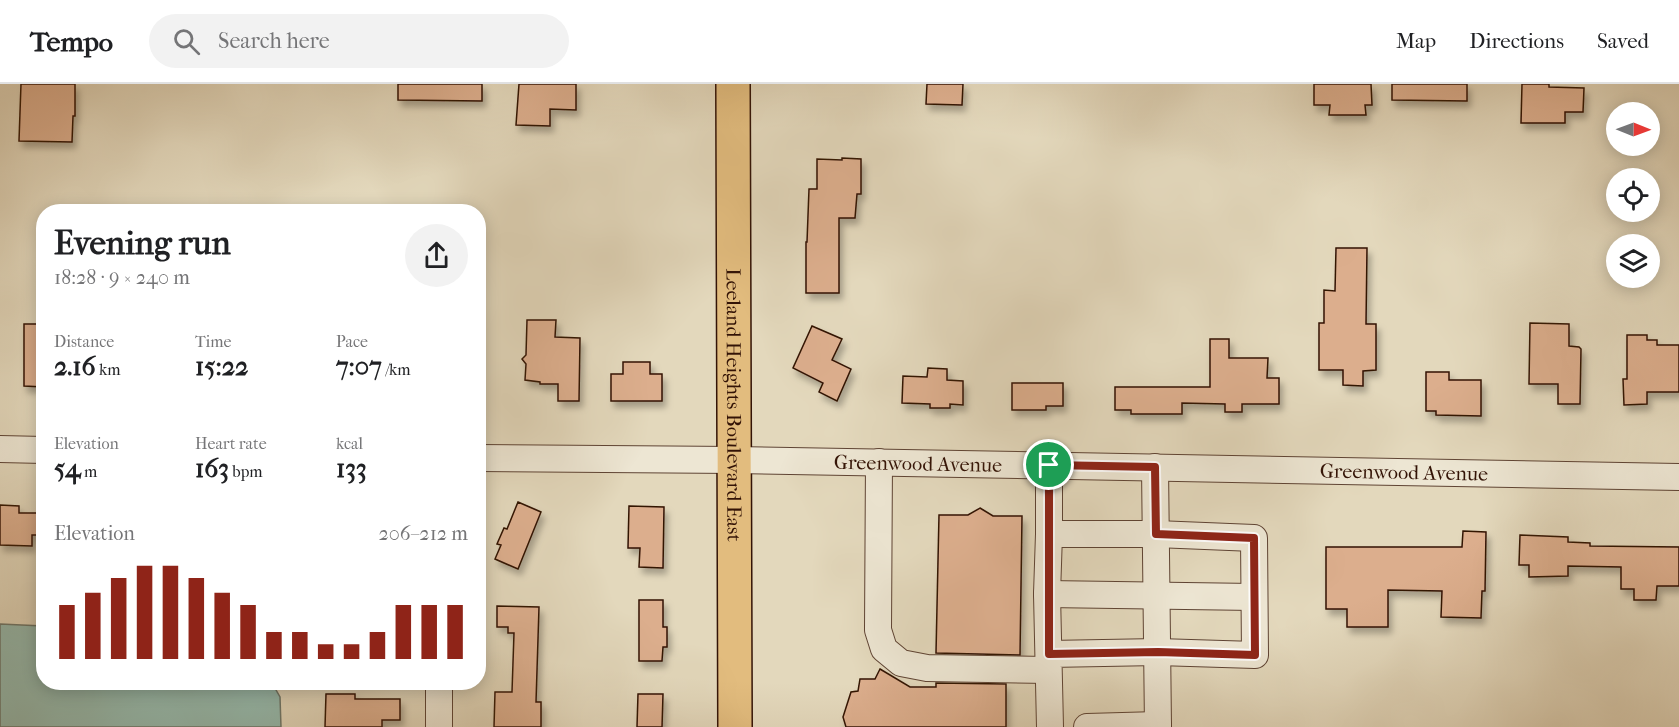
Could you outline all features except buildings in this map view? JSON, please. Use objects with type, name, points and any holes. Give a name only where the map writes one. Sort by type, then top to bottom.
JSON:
[{"type":"main road","name":"Leeland Heights Boulevard East","points":[[734,84],[735,727]]},
{"type":"street","points":[[0,449],[36,450]]},
{"type":"street","name":"Greenwood Avenue","points":[[486,458],[879,462],[1679,477]]},
{"type":"street","points":[[879,462],[878,630],[884,649],[901,663],[927,668],[1048,662],[1158,652],[1255,655],[1254,538],[1156,534],[1049,534]]},
{"type":"street","points":[[1049,465],[1047,594],[1050,727]]},
{"type":"street","points":[[1087,727],[1158,726],[1155,467]]},
{"type":"street","points":[[1047,594],[1254,597]]},
{"type":"street","points":[[439,690],[439,727]]},
{"type":"water","points":[[0,624],[36,626],[36,690],[276,690],[280,697],[281,727],[0,727]]},
{"type":"route","points":[[1049,465],[1155,467],[1156,534],[1254,538],[1255,655],[1158,652],[1049,654],[1047,594],[1049,465]]}]
